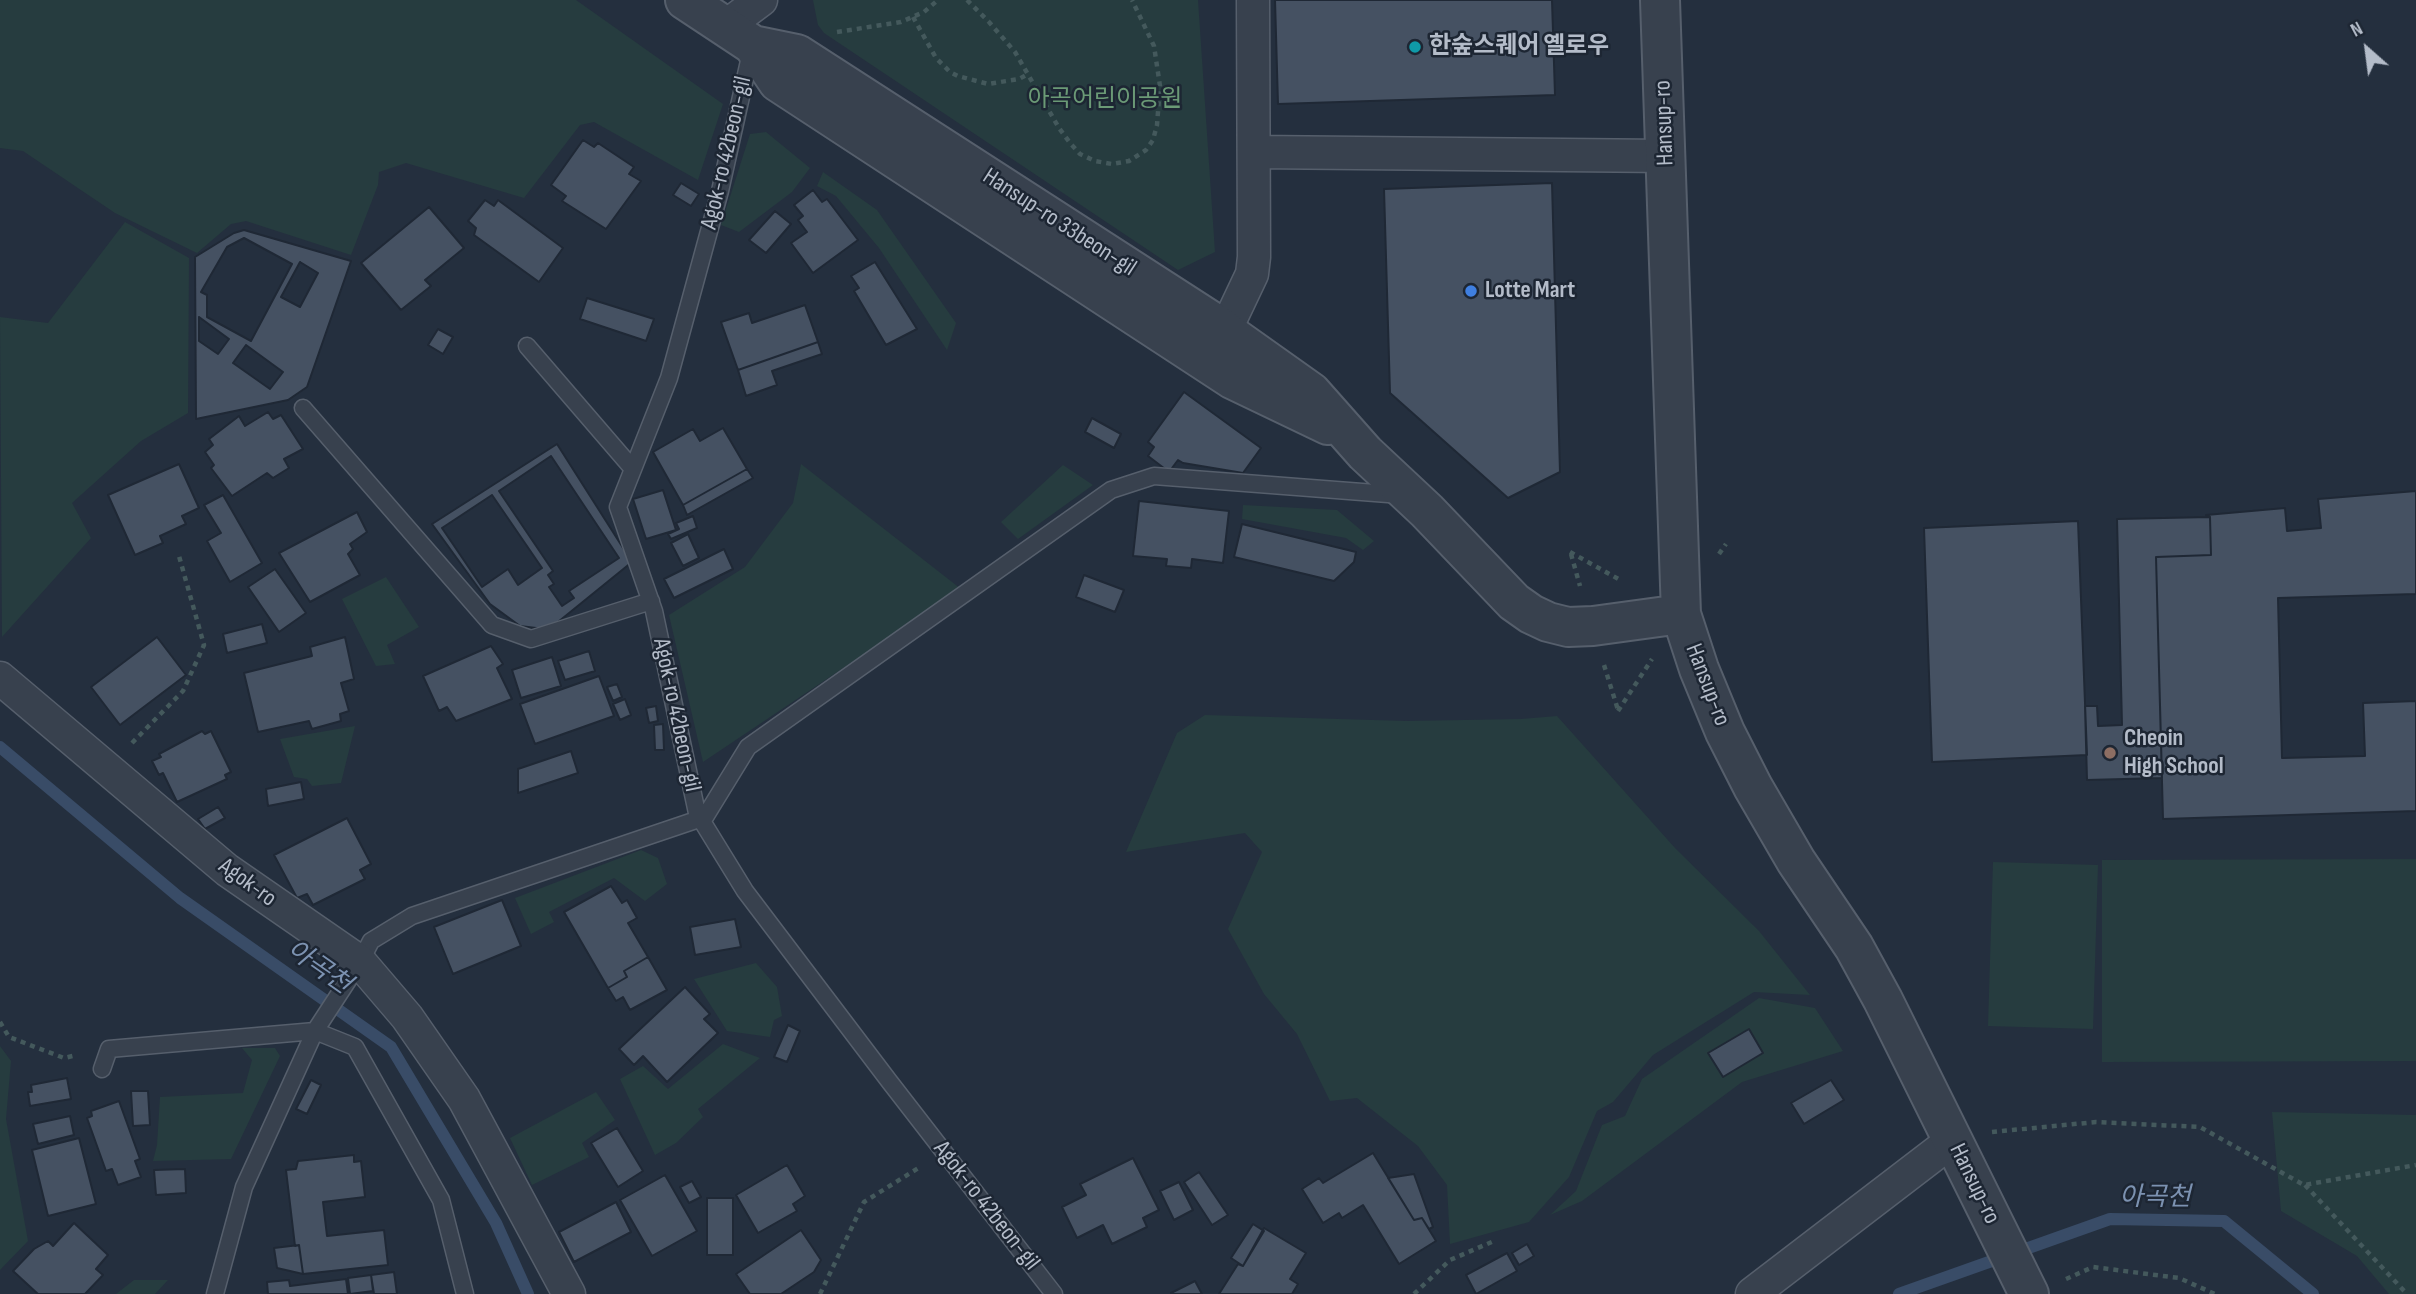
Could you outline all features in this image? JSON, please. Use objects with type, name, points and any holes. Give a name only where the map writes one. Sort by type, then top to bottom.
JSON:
[{"type":"street","name":"Hansup-ro 33beon-gil","points":[[684,0],[797,54],[1225,331],[1311,392],[1345,433],[1514,603],[1548,622],[1569,627],[1681,614]]},
{"type":"street","points":[[736,24],[761,0]]},
{"type":"street","points":[[1225,331],[1252,274],[1254,257],[1253,0]]},
{"type":"street","name":"Hansup-ro","points":[[1660,0],[1681,614],[1725,732],[1753,787],[1796,861],[1854,947],[1981,1200],[2037,1288]]},
{"type":"street","name":"Hansup-ro 33beon-gil","points":[[736,24],[778,82],[1232,379],[1345,433]]},
{"type":"street","points":[[1255,152],[1667,156]]},
{"type":"street","name":"Agok-ro","points":[[0,678],[227,870],[360,962],[407,1017],[464,1099],[569,1294]]},
{"type":"street","points":[[1752,1294],[1953,1140]]},
{"type":"lane","name":"Agok-ro 42beon-gil","points":[[736,24],[720,191],[669,378],[618,506],[650,601],[697,813],[745,891],[1054,1294]]},
{"type":"lane","points":[[527,346],[633,469]]},
{"type":"lane","points":[[303,408],[492,625],[531,639],[650,601]]},
{"type":"lane","points":[[215,1294],[244,1187],[316,1031],[371,941],[412,916],[705,817],[748,747],[1111,490],[1154,476],[1410,496]]},
{"type":"lane","points":[[102,1069],[109,1049],[316,1031],[355,1047],[441,1200],[465,1294]]},
{"type":"path","points":[[829,33],[882,26],[913,17],[938,0]]},
{"type":"path","points":[[967,0],[1000,34],[1028,74],[1059,128],[1080,154],[1095,161],[1112,164],[1129,161],[1139,155],[1150,147],[1156,134],[1160,86],[1154,46],[1132,0]]},
{"type":"path","points":[[913,17],[936,58],[958,76],[988,84],[1019,79],[1028,74]]},
{"type":"path","points":[[107,770],[183,691],[204,645],[179,556]]},
{"type":"path","points":[[0,1022],[9,1037],[64,1058],[109,1049]]},
{"type":"path","points":[[1953,1140],[2009,1129],[2096,1122],[2200,1127],[2304,1185],[2407,1294]]},
{"type":"path","points":[[820,1294],[864,1202],[944,1152]]},
{"type":"path","points":[[2304,1185],[2416,1165]]},
{"type":"path","points":[[1414,1294],[1450,1260],[1494,1241]]},
{"type":"path","points":[[2037,1288],[2093,1267],[2179,1278],[2215,1294]]},
{"type":"green space","points":[[0,0],[576,0],[723,104],[698,180],[594,122],[580,125],[524,198],[406,163],[379,172],[378,185],[351,255],[246,221],[231,224],[197,253],[115,213],[23,151],[0,148]]},
{"type":"green space","name":"아곡어린이공원","points":[[813,0],[1198,0],[1215,252],[1178,270],[824,33],[818,25]]},
{"type":"green space","points":[[766,132],[810,168],[792,192],[739,232],[721,225],[750,134]]},
{"type":"green space","points":[[823,172],[877,210],[956,323],[947,350],[879,248],[836,196],[817,186]]},
{"type":"green space","points":[[125,222],[189,258],[188,413],[141,441],[72,503],[91,538],[2,637],[0,317],[48,323]]},
{"type":"green space","points":[[801,464],[961,589],[703,762],[669,615],[745,567],[793,503]]},
{"type":"green space","points":[[1063,465],[1093,485],[1018,539],[1001,522]]},
{"type":"green space","points":[[1243,505],[1337,510],[1374,541],[1363,550],[1346,538],[1242,519]]},
{"type":"green space","points":[[386,577],[419,627],[387,645],[395,664],[376,666],[342,599]]},
{"type":"green space","points":[[1205,715],[1406,721],[1557,716],[1675,848],[1759,931],[1810,995],[1754,992],[1653,1055],[1613,1102],[1597,1111],[1569,1177],[1529,1222],[1450,1244],[1447,1185],[1418,1146],[1357,1098],[1330,1101],[1297,1034],[1264,994],[1228,929],[1262,852],[1245,833],[1126,852],[1177,733]]},
{"type":"green space","points":[[355,726],[341,783],[312,786],[307,779],[294,777],[280,739]]},
{"type":"green space","points":[[641,850],[658,858],[667,884],[645,901],[614,878],[549,912],[554,922],[531,934],[515,898]]},
{"type":"green space","points":[[2416,859],[2416,1061],[2102,1062],[2102,860]]},
{"type":"green space","points":[[1993,862],[2098,865],[2093,1029],[1988,1026]]},
{"type":"green space","points":[[756,963],[777,987],[782,1016],[774,1020],[770,1037],[727,1031],[694,979]]},
{"type":"green space","points":[[1759,998],[1815,1008],[1843,1051],[1742,1082],[1582,1201],[1550,1215],[1576,1191],[1602,1125],[1625,1116],[1642,1079]]},
{"type":"green space","points":[[723,1044],[760,1058],[698,1109],[703,1117],[676,1143],[655,1155],[620,1079],[643,1066],[668,1089]]},
{"type":"green space","points":[[0,1046],[11,1061],[6,1119],[28,1241],[0,1270]]},
{"type":"green space","points":[[242,1048],[275,1048],[280,1056],[231,1159],[153,1161],[157,1145],[160,1097],[243,1093],[252,1060]]},
{"type":"green space","points":[[596,1092],[615,1120],[582,1143],[589,1157],[532,1185],[510,1138]]},
{"type":"green space","points":[[2272,1112],[2416,1115],[2416,1294],[2389,1294],[2357,1256],[2281,1211]]},
{"type":"green space","points":[[134,1280],[168,1280],[155,1294],[116,1294]]},
{"type":"building","name":"한숲스퀘어 옐로우","points":[[1275,0],[1552,0],[1555,95],[1278,104]]},
{"type":"building","points":[[583,140],[594,147],[598,143],[634,167],[629,174],[641,181],[606,229],[562,201],[566,196],[551,185]]},
{"type":"building","points":[[681,183],[699,194],[691,206],[673,195]]},
{"type":"building","name":"Lotte Mart","points":[[1552,183],[1560,472],[1508,498],[1390,393],[1384,189]]},
{"type":"building","points":[[813,190],[822,202],[827,199],[858,240],[813,273],[791,243],[807,232],[798,220],[803,216],[794,205]]},
{"type":"building","points":[[485,200],[494,206],[498,200],[563,248],[539,282],[474,235],[476,228],[468,221]]},
{"type":"building","points":[[429,207],[464,248],[425,280],[431,286],[401,310],[361,263]]},
{"type":"building","points":[[775,211],[791,224],[766,253],[749,240]]},
{"type":"building","points":[[244,230],[351,261],[307,387],[288,400],[196,419],[195,257],[234,233]]},
{"type":"building","points":[[244,238],[292,264],[251,341],[207,317],[207,295],[201,292],[227,247]]},
{"type":"building","points":[[300,262],[318,273],[300,307],[281,297]]},
{"type":"building","points":[[875,262],[917,329],[886,345],[854,291],[859,288],[851,276]]},
{"type":"building","points":[[587,298],[654,319],[646,341],[580,319]]},
{"type":"building","points":[[805,305],[818,342],[738,370],[721,322],[749,313],[752,323]]},
{"type":"building","points":[[199,317],[229,339],[218,354],[199,341]]},
{"type":"building","points":[[438,329],[453,337],[443,354],[428,345]]},
{"type":"building","points":[[818,342],[822,354],[772,371],[777,385],[746,396],[738,370]]},
{"type":"building","points":[[246,345],[283,372],[270,389],[233,363]]},
{"type":"building","points":[[1184,392],[1261,448],[1243,473],[1178,460],[1169,472],[1148,456],[1154,447],[1148,442]]},
{"type":"building","points":[[268,412],[273,419],[281,415],[303,449],[284,459],[289,468],[273,478],[267,473],[232,496],[211,468],[214,465],[205,452],[213,445],[209,439],[239,416],[245,426]]},
{"type":"building","points":[[1092,418],[1121,434],[1114,448],[1085,432]]},
{"type":"building","points":[[723,428],[747,469],[683,505],[653,452],[693,429],[700,441]]},
{"type":"building","points":[[557,444],[632,562],[558,622],[544,629],[520,626],[490,604],[432,524]]},
{"type":"building","points":[[551,456],[619,558],[569,591],[574,598],[562,606],[549,587],[554,584],[548,575],[553,571],[499,491]]},
{"type":"building","points":[[179,464],[199,508],[182,516],[186,524],[160,536],[163,543],[135,555],[108,495]]},
{"type":"building","points":[[747,469],[753,478],[687,515],[683,505]]},
{"type":"building","points":[[663,490],[676,530],[646,539],[633,499]]},
{"type":"building","points":[[2416,491],[2416,594],[2278,598],[2282,758],[2365,756],[2363,703],[2416,701],[2416,811],[2163,819],[2156,557],[2211,555],[2210,517],[2206,515],[2285,508],[2287,531],[2321,528],[2318,499]]},
{"type":"building","points":[[223,495],[262,563],[230,582],[207,541],[221,533],[204,505]]},
{"type":"building","points":[[492,495],[542,568],[518,585],[508,569],[482,587],[442,528]]},
{"type":"building","points":[[1139,501],[1229,511],[1223,563],[1192,559],[1191,568],[1166,566],[1167,559],[1133,556]]},
{"type":"building","points":[[357,512],[367,532],[350,544],[353,549],[348,554],[360,575],[310,602],[279,553]]},
{"type":"building","points":[[693,516],[697,528],[671,539],[668,534],[679,529],[676,523]]},
{"type":"building","points":[[2210,517],[2211,555],[2156,557],[2162,778],[2087,780],[2085,706],[2097,706],[2098,726],[2122,725],[2117,519]]},
{"type":"building","points":[[2078,521],[2087,755],[1932,762],[1924,528]]},
{"type":"building","points":[[1242,524],[1356,552],[1354,562],[1334,581],[1234,557]]},
{"type":"building","points":[[688,534],[699,558],[683,566],[671,543]]},
{"type":"building","points":[[724,549],[733,569],[674,598],[664,579]]},
{"type":"building","points":[[275,569],[306,613],[279,632],[248,587]]},
{"type":"building","points":[[1084,575],[1124,590],[1115,612],[1076,597]]},
{"type":"building","points":[[262,624],[267,643],[227,653],[223,634]]},
{"type":"building","points":[[157,637],[186,675],[120,725],[91,687]]},
{"type":"building","points":[[345,637],[354,679],[341,683],[349,711],[340,714],[341,721],[312,729],[309,721],[258,732],[244,673],[312,656],[310,647]]},
{"type":"building","points":[[491,646],[503,664],[497,668],[512,699],[456,721],[447,707],[439,711],[423,676]]},
{"type":"building","points":[[589,651],[595,671],[565,680],[558,661]]},
{"type":"building","points":[[552,657],[561,686],[521,698],[512,670]]},
{"type":"building","points":[[599,676],[614,716],[535,744],[520,704]]},
{"type":"building","points":[[617,684],[622,697],[613,701],[607,687]]},
{"type":"building","points":[[625,699],[631,715],[620,720],[613,704]]},
{"type":"building","points":[[656,706],[658,721],[649,723],[646,708]]},
{"type":"building","points":[[663,724],[664,750],[655,750],[654,725]]},
{"type":"building","points":[[202,731],[205,734],[211,731],[231,772],[225,775],[227,779],[177,802],[163,773],[159,775],[152,761],[161,757],[159,754]]},
{"type":"building","points":[[571,751],[578,773],[518,793],[518,769]]},
{"type":"building","points":[[301,782],[304,799],[268,806],[266,789]]},
{"type":"building","points":[[218,807],[225,818],[205,829],[198,819]]},
{"type":"building","points":[[347,818],[371,864],[360,870],[365,879],[313,905],[307,894],[297,898],[274,855]]},
{"type":"building","points":[[611,886],[622,903],[627,900],[637,918],[628,923],[648,957],[624,971],[627,977],[608,988],[564,912]]},
{"type":"building","points":[[502,900],[521,946],[453,974],[434,927]]},
{"type":"building","points":[[735,919],[741,947],[695,955],[690,927]]},
{"type":"building","points":[[648,957],[667,990],[630,1010],[623,997],[616,1001],[608,988],[627,977],[624,971]]},
{"type":"building","points":[[685,987],[710,1014],[704,1019],[718,1033],[667,1082],[643,1056],[634,1065],[619,1049]]},
{"type":"building","points":[[788,1025],[800,1031],[787,1062],[774,1057]]},
{"type":"building","points":[[1749,1029],[1763,1053],[1723,1077],[1708,1053]]},
{"type":"building","points":[[67,1078],[71,1099],[30,1106],[28,1092],[32,1092],[31,1085]]},
{"type":"building","points":[[311,1080],[321,1085],[307,1114],[296,1109]]},
{"type":"building","points":[[1831,1080],[1844,1100],[1804,1124],[1791,1103]]},
{"type":"building","points":[[131,1091],[148,1091],[150,1125],[133,1126]]},
{"type":"building","points":[[119,1101],[140,1159],[135,1161],[141,1177],[118,1185],[112,1169],[106,1171],[87,1118],[92,1116],[91,1111]]},
{"type":"building","points":[[70,1116],[74,1135],[38,1144],[33,1124]]},
{"type":"building","points":[[617,1128],[643,1171],[618,1187],[591,1143]]},
{"type":"building","points":[[79,1138],[96,1204],[48,1216],[32,1150]]},
{"type":"building","points":[[1373,1153],[1414,1220],[1422,1218],[1436,1241],[1399,1264],[1363,1205],[1342,1218],[1339,1213],[1323,1223],[1302,1189],[1319,1178],[1323,1183]]},
{"type":"building","points":[[354,1155],[354,1162],[361,1161],[365,1197],[323,1202],[327,1236],[384,1230],[388,1265],[303,1274],[299,1245],[295,1246],[286,1170],[296,1169],[298,1161]]},
{"type":"building","points":[[1133,1158],[1159,1210],[1143,1218],[1147,1227],[1112,1244],[1103,1225],[1077,1238],[1062,1207],[1086,1195],[1080,1184]]},
{"type":"building","points":[[787,1165],[805,1196],[793,1204],[797,1211],[758,1233],[736,1195]]},
{"type":"building","points":[[185,1169],[186,1193],[156,1195],[154,1170]]},
{"type":"building","points":[[1199,1172],[1228,1215],[1212,1225],[1184,1182]]},
{"type":"building","points":[[1414,1174],[1433,1227],[1429,1229],[1422,1218],[1414,1220],[1388,1178]]},
{"type":"building","points":[[665,1175],[697,1231],[652,1256],[620,1200]]},
{"type":"building","points":[[692,1181],[701,1197],[689,1203],[680,1187]]},
{"type":"building","points":[[1179,1182],[1193,1210],[1174,1220],[1160,1191]]},
{"type":"building","points":[[707,1198],[733,1198],[733,1255],[707,1255]]},
{"type":"building","points":[[616,1202],[631,1232],[574,1262],[559,1232]]},
{"type":"building","points":[[74,1223],[108,1255],[96,1269],[103,1275],[85,1294],[38,1294],[13,1271],[34,1249],[48,1241],[53,1246]]},
{"type":"building","points":[[1253,1224],[1264,1231],[1243,1266],[1231,1258]]},
{"type":"building","points":[[1264,1228],[1306,1253],[1290,1279],[1298,1284],[1292,1294],[1219,1294],[1238,1264],[1243,1266]]},
{"type":"building","points":[[801,1230],[821,1260],[814,1272],[781,1294],[750,1294],[736,1274]]},
{"type":"building","points":[[1527,1244],[1534,1256],[1519,1265],[1512,1253]]},
{"type":"building","points":[[299,1245],[303,1274],[277,1268],[274,1248]]},
{"type":"building","points":[[1507,1253],[1517,1271],[1476,1294],[1466,1275]]},
{"type":"building","points":[[394,1272],[397,1294],[374,1294],[371,1275]]},
{"type":"building","points":[[371,1275],[373,1291],[350,1294],[348,1278]]},
{"type":"building","points":[[346,1279],[348,1294],[268,1294],[267,1282],[289,1280],[290,1286]]},
{"type":"building","points":[[1195,1281],[1202,1294],[1171,1294],[1171,1293]]},
{"type":"waterway","name":"아곡천","points":[[0,747],[180,898],[391,1047],[496,1223],[528,1294]]},
{"type":"waterway","name":"아곡천","points":[[1899,1294],[2110,1219],[2224,1221],[2313,1294]]},
{"type":"place","name":"한숲스퀘어 옐로우","points":[[1415,47]]},
{"type":"place","name":"Lotte Mart","points":[[1471,291]]},
{"type":"place","name":"Cheoin High School","points":[[2110,753]]}]
